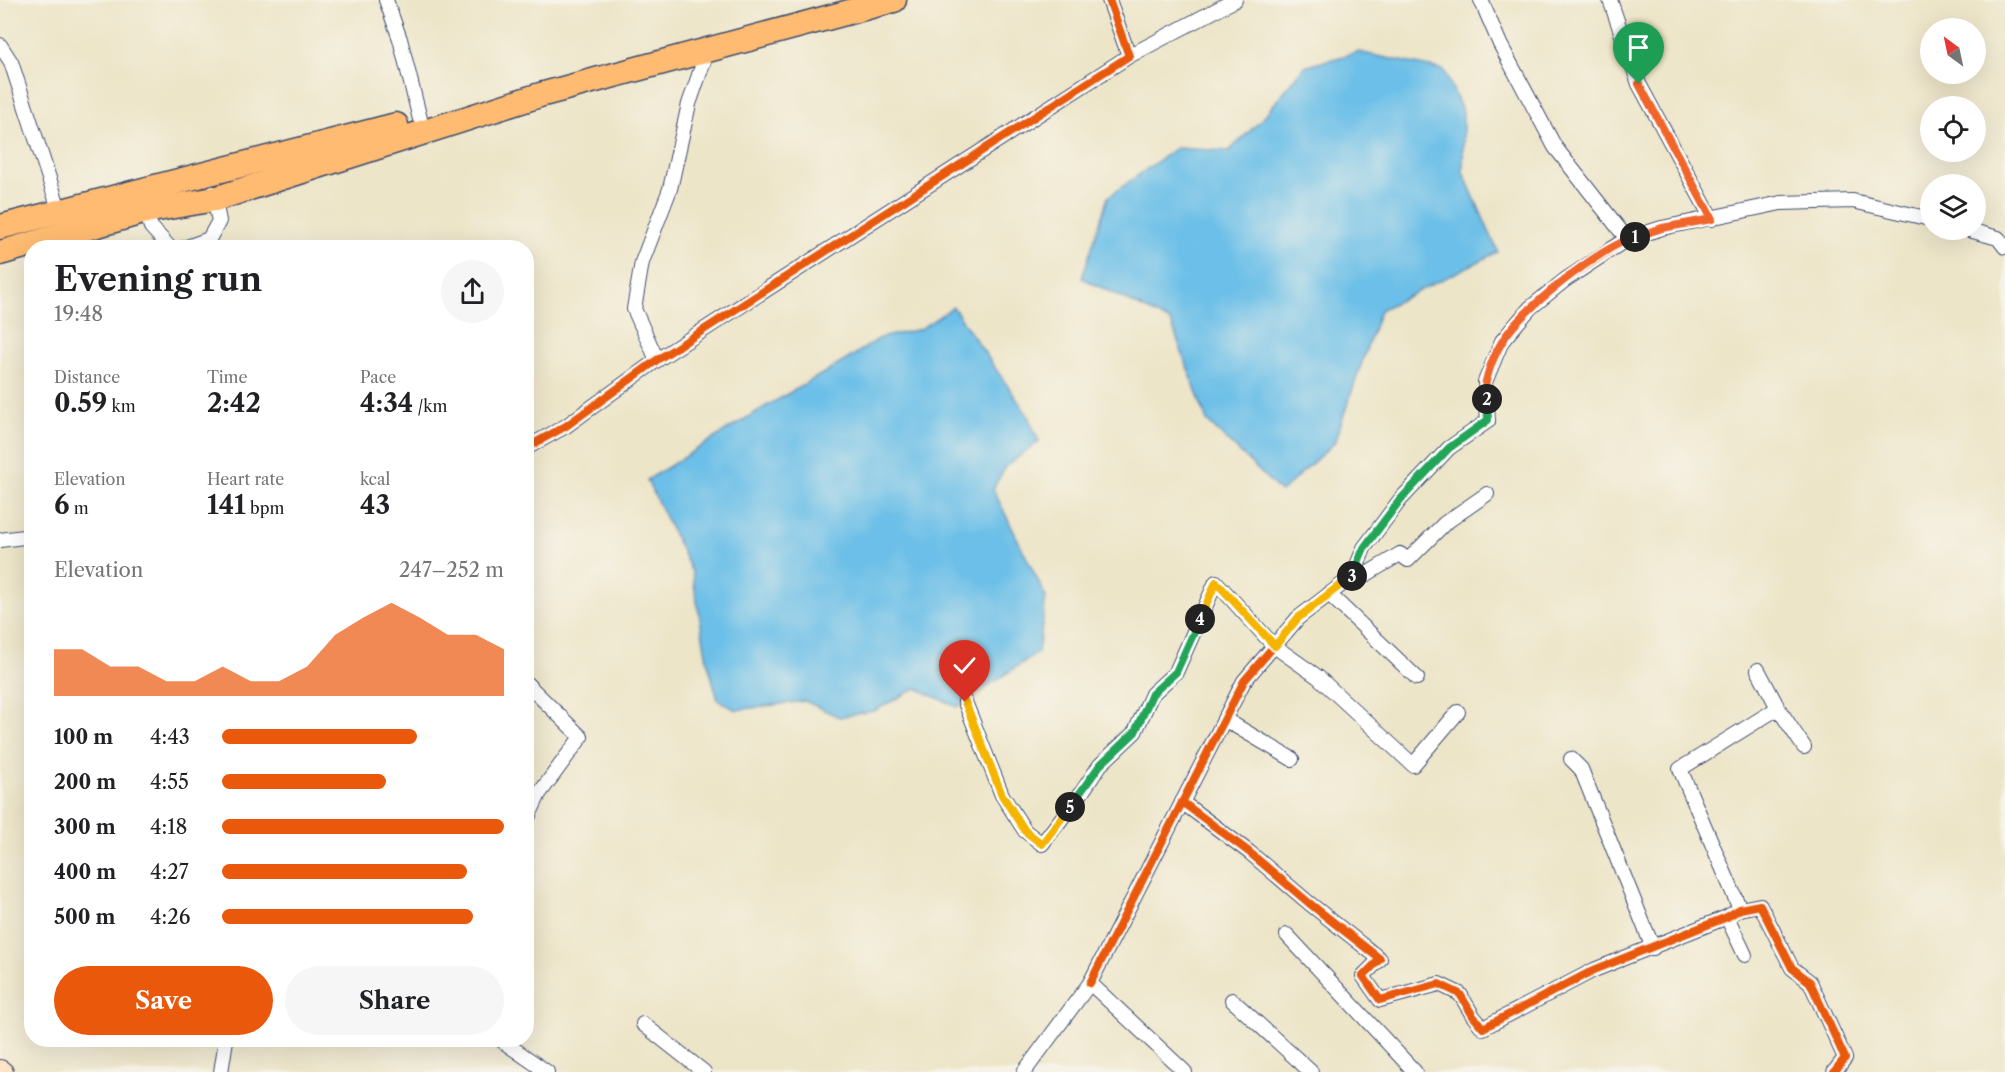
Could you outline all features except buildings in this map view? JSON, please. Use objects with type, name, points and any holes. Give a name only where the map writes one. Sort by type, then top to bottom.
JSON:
[{"type":"highway","points":[[36,240],[210,173],[420,119],[568,73],[711,33],[849,0]]},
{"type":"highway","points":[[0,227],[60,212],[142,201],[214,199],[540,95],[894,0]]},
{"type":"highway","points":[[0,253],[24,244]]},
{"type":"street","points":[[386,0],[400,39],[420,119]]},
{"type":"street","points":[[1109,0],[1129,56]]},
{"type":"street","points":[[534,444],[566,426],[657,360],[1129,56],[1235,0]]},
{"type":"street","points":[[1480,0],[1500,44],[1555,147],[1627,239]]},
{"type":"street","points":[[1610,0],[1639,84],[1712,219]]},
{"type":"street","points":[[0,45],[11,62],[60,212]]},
{"type":"street","points":[[657,360],[634,309],[642,262],[670,189],[689,104],[708,49]]},
{"type":"street","points":[[210,173],[219,221],[215,240]]},
{"type":"street","points":[[142,201],[151,227],[163,240]]},
{"type":"street","points":[[1353,576],[1364,548],[1400,500],[1449,448],[1488,420],[1485,382],[1502,341],[1530,308],[1565,280],[1627,239],[1662,228],[1781,203],[1853,201],[1920,217]]},
{"type":"street","points":[[1986,234],[2003,239]]},
{"type":"street","points":[[1024,1072],[1090,983],[1244,681],[1298,618],[1329,594],[1353,576],[1367,574],[1400,554],[1408,560],[1445,523],[1487,495]]},
{"type":"street","points":[[0,540],[24,537]]},
{"type":"street","points":[[965,702],[1002,795],[1025,831],[1042,844],[1100,765],[1135,732],[1152,694],[1176,672],[1216,582],[1275,646],[1318,677],[1413,765],[1458,712]]},
{"type":"street","points":[[1329,594],[1417,678]]},
{"type":"street","points":[[1758,670],[1804,747]]},
{"type":"street","points":[[534,691],[581,737],[539,794],[534,805]]},
{"type":"street","points":[[1740,909],[1680,769],[1779,708]]},
{"type":"street","points":[[1224,719],[1292,759]]},
{"type":"street","points":[[1571,759],[1581,769],[1653,948]]},
{"type":"street","points":[[1182,802],[1249,852],[1380,959],[1363,976],[1380,1000],[1440,984],[1460,994],[1483,1028],[1594,970],[1653,948],[1727,917],[1740,909],[1760,905],[1791,968],[1810,982],[1845,1058],[1834,1072]]},
{"type":"street","points":[[1727,917],[1745,956]]},
{"type":"street","points":[[1287,935],[1415,1072]]},
{"type":"street","points":[[1090,983],[1185,1072]]},
{"type":"street","points":[[1232,1000],[1311,1072]]},
{"type":"street","points":[[643,1024],[704,1072]]},
{"type":"street","points":[[221,1072],[225,1047]]},
{"type":"street","points":[[511,1047],[547,1072]]},
{"type":"water","points":[[1358,52],[1444,70],[1463,113],[1463,172],[1498,252],[1380,310],[1334,443],[1281,492],[1207,421],[1171,322],[1082,278],[1108,197],[1176,148],[1229,151],[1261,120],[1304,67]]},
{"type":"water","points":[[953,307],[1027,414],[1039,442],[1006,466],[993,489],[1046,597],[1038,652],[957,707],[916,688],[874,711],[839,717],[805,701],[736,710],[718,700],[707,660],[692,572],[647,480],[880,338],[920,329]]},
{"type":"cycle path","points":[[534,444],[566,426],[657,360],[1129,56],[1109,0]]},
{"type":"cycle path","points":[[1090,983],[1244,681],[1298,618],[1353,576],[1364,548],[1400,500],[1449,448],[1488,421],[1485,382],[1502,341],[1530,308],[1565,280],[1627,239]]},
{"type":"cycle path","points":[[1182,802],[1249,852],[1380,959],[1363,976],[1380,1000],[1439,984],[1460,994],[1483,1028],[1594,970],[1727,917],[1740,909],[1760,905],[1792,968],[1810,982],[1845,1058],[1834,1072]]},
{"type":"route","points":[[965,702],[1002,795],[1025,831],[1042,844],[1100,765],[1135,732],[1152,694],[1176,672],[1216,582],[1275,646],[1298,618],[1353,576],[1364,548],[1400,500],[1449,448],[1488,420],[1485,382],[1502,341],[1530,308],[1565,280],[1627,239],[1662,228],[1712,219],[1639,84]]}]
